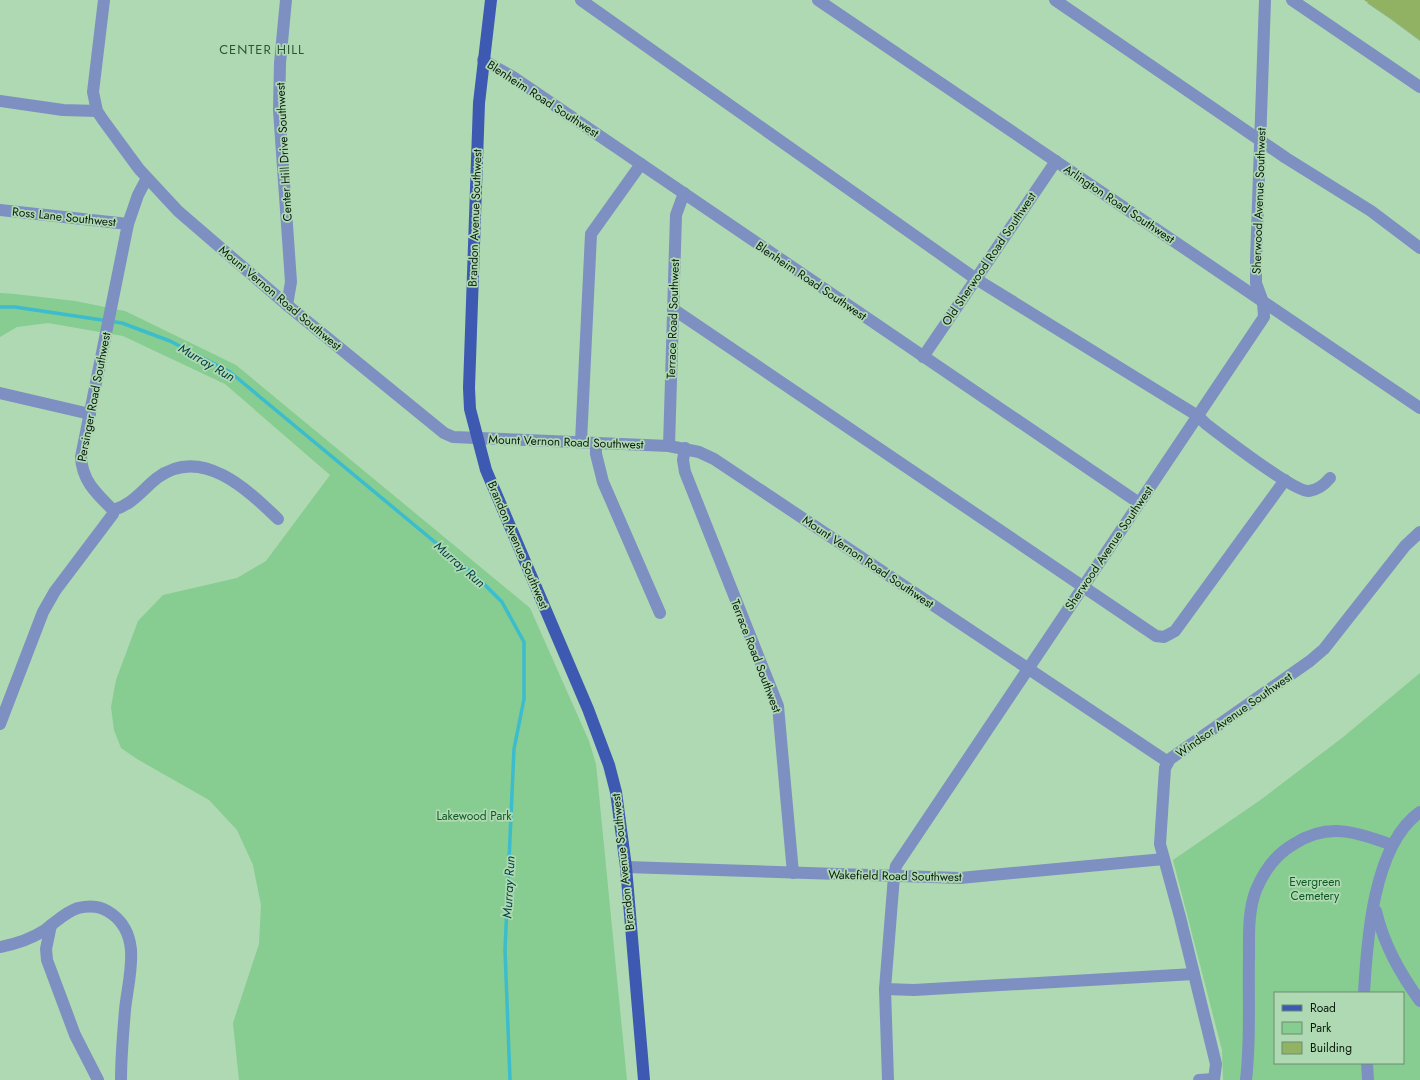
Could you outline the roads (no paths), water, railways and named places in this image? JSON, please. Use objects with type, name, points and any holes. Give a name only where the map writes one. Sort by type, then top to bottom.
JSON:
[{"type":"main road","name":"Brandon Avenue Southwest","points":[[491,0],[479,103],[469,388],[470,409],[476,438],[486,470],[588,709],[609,765],[620,815],[626,867],[644,1080]]},
{"type":"street","points":[[0,101],[64,110],[97,111],[92,92],[104,0]]},
{"type":"street","name":"Center Hill Drive Southwest","points":[[286,0],[280,63],[279,110],[290,282],[288,305]]},
{"type":"street","points":[[581,0],[976,279],[1198,416],[1206,424],[1300,490],[1309,491],[1317,489],[1330,478]]},
{"type":"street","name":"Arlington Road Southwest","points":[[818,0],[1420,408]]},
{"type":"street","points":[[1055,0],[1260,140],[1371,211],[1420,248]]},
{"type":"street","name":"Sherwood Avenue Southwest","points":[[888,1080],[885,990],[896,866],[1083,586],[1261,324],[1264,317],[1263,302],[1256,283],[1256,261],[1265,0]]},
{"type":"street","points":[[1292,0],[1420,87]]},
{"type":"street","name":"Blenheim Road Southwest","points":[[483,60],[513,77],[1139,503]]},
{"type":"street","name":"Mount Vernon Road Southwest","points":[[97,111],[147,178],[178,211],[288,305],[444,433],[453,437],[669,446],[685,448],[714,459],[1027,670],[1168,762]]},
{"type":"street","name":"Old Sherwood Road Southwest","points":[[923,357],[1056,161]]},
{"type":"street","points":[[581,442],[591,234],[641,164]]},
{"type":"street","name":"Persinger Road Southwest","points":[[113,510],[91,488],[86,480],[81,468],[81,457],[128,224],[138,195],[147,178]]},
{"type":"street","name":"Terrace Road Southwest","points":[[669,446],[676,215],[684,194]]},
{"type":"street","name":"Ross Lane Southwest","points":[[0,210],[128,224]]},
{"type":"street","points":[[673,308],[1156,636],[1170,635],[1175,631],[1285,480]]},
{"type":"street","points":[[0,393],[90,414]]},
{"type":"street","points":[[596,443],[596,454],[603,482],[660,613]]},
{"type":"street","name":"Terrace Road Southwest","points":[[685,448],[683,460],[685,472],[778,706],[793,873]]},
{"type":"street","points":[[0,724],[43,612],[55,590],[111,518],[113,510],[123,508],[159,477],[175,468],[196,466],[210,469],[230,479],[248,491],[278,519]]},
{"type":"street","name":"Windsor Avenue Southwest","points":[[1214,1080],[1216,1064],[1180,917],[1160,844],[1160,825],[1165,768],[1168,762],[1224,720],[1310,661],[1324,649],[1405,546],[1420,532]]},
{"type":"street","points":[[1364,992],[1375,905],[1385,861],[1392,845],[1404,827],[1420,812]]},
{"type":"street","points":[[1246,1080],[1249,1045],[1249,920],[1256,891],[1263,875],[1274,860],[1288,847],[1315,833],[1331,831],[1361,833],[1392,845]]},
{"type":"street","name":"Wakefield Road Southwest","points":[[626,867],[960,878],[1164,859]]},
{"type":"street","points":[[1375,905],[1380,929],[1390,954],[1420,1001]]},
{"type":"street","points":[[0,947],[30,938],[64,915],[76,909],[88,906],[105,910],[117,918],[125,928],[129,939],[131,963],[125,1009],[121,1080]]},
{"type":"street","points":[[51,925],[46,949],[47,960],[75,1035],[98,1080]]},
{"type":"street","points":[[885,990],[1099,981],[1194,974]]},
{"type":"street","points":[[1367,1064],[1368,1080]]},
{"type":"street","points":[[1199,1080],[1214,1080]]},
{"type":"waterway","name":"Murray Run","points":[[0,307],[15,307],[122,323],[170,341],[230,372],[477,577],[502,602],[524,642],[524,699],[514,749],[505,950],[510,1080]]},
{"type":"district","name":"CENTER HILL","points":[[262,49]]},
{"type":"park label","name":"Lakewood Park","points":[[474,816]]},
{"type":"park label","name":"Evergreen Cemetery","points":[[1315,889]]}]
